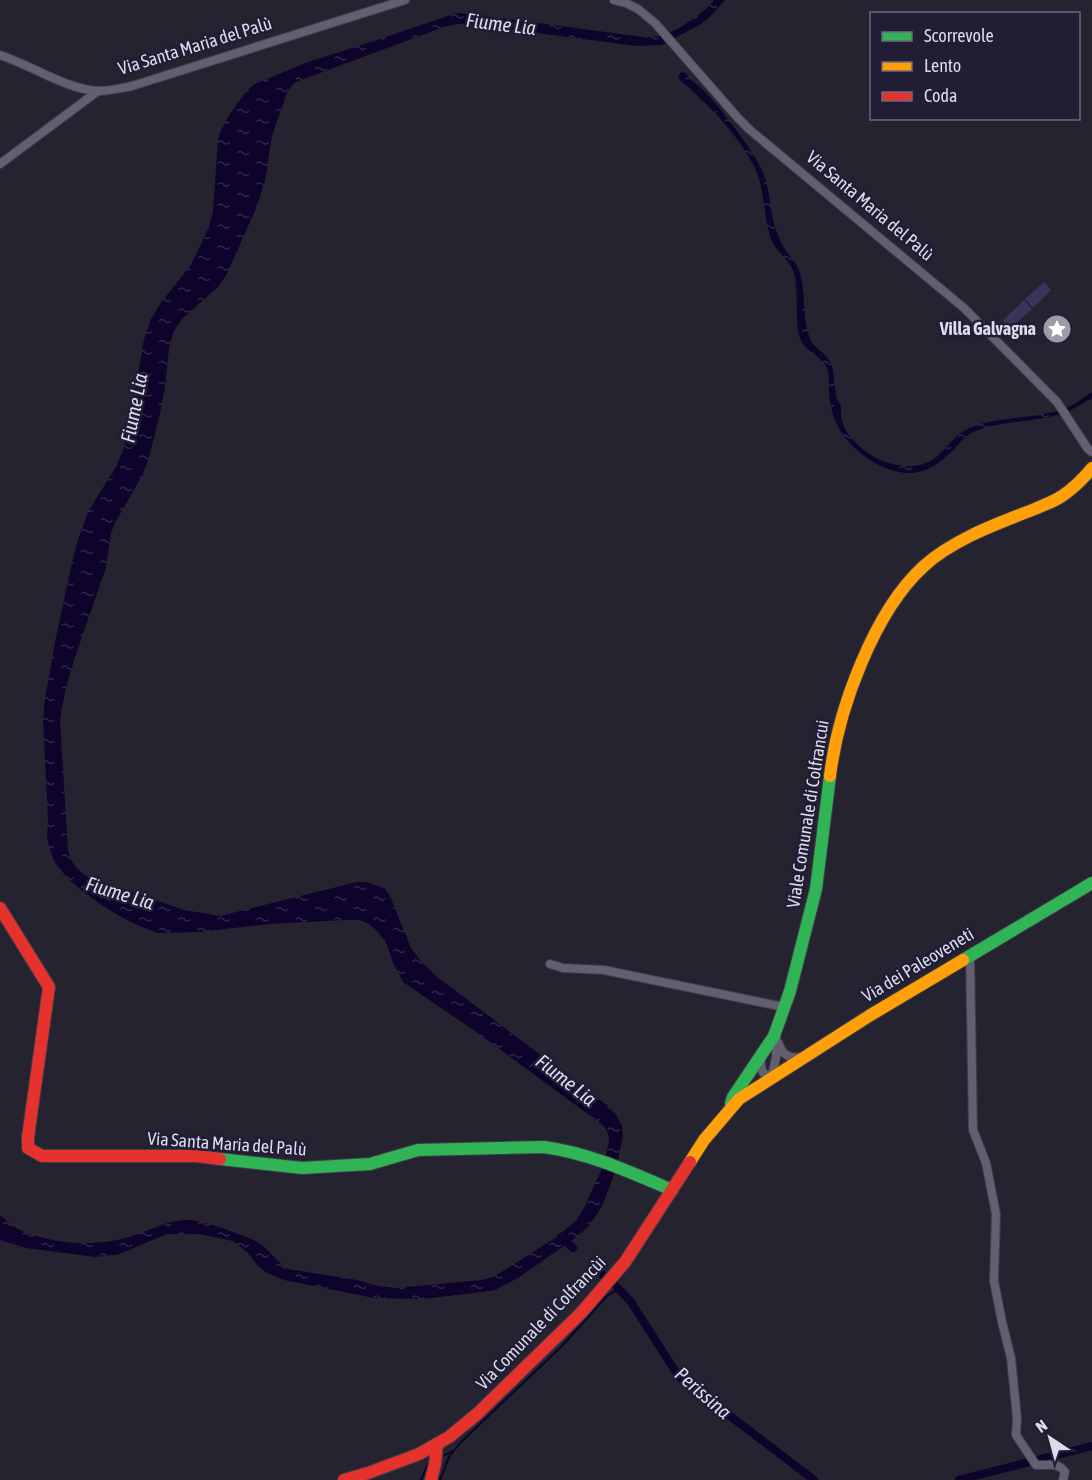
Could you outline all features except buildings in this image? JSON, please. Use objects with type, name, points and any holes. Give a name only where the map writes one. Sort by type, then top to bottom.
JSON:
[{"type":"street","name":"Via Santa Maria del Palù","points":[[0,55],[72,85],[98,91],[132,86],[405,0]]},
{"type":"street","name":"Via Santa Maria del Palù","points":[[614,0],[638,9],[662,31],[750,130],[964,308],[1057,402],[1092,452]]},
{"type":"street","name":"Via Santa Maria del Palù","points":[[0,164],[98,91]]},
{"type":"street","name":"Viale Comunale di Colfrancui","points":[[768,1079],[776,1057],[776,1035],[816,889],[833,752],[842,716],[867,650],[879,626],[893,603],[924,566],[944,551],[970,536],[1060,498],[1077,485],[1092,468]]},
{"type":"street","name":"Via dei Paleoveneti","points":[[768,1079],[1092,882]]},
{"type":"street","name":"Via Santa Maria del Palù","points":[[0,908],[49,987],[28,1137],[28,1148],[42,1156],[196,1156],[302,1168],[370,1164],[418,1150],[544,1147],[560,1148],[620,1167],[672,1190]]},
{"type":"street","points":[[970,955],[973,1130],[986,1163],[996,1215],[994,1281],[1011,1358],[1017,1418],[1016,1435],[1036,1465],[1061,1466],[1065,1472],[1063,1480]]},
{"type":"street","points":[[550,964],[563,968],[604,970],[784,1007]]},
{"type":"street","name":"Viale Comunale di Colfrancui","points":[[731,1107],[733,1097],[776,1035]]},
{"type":"street","points":[[776,1035],[779,1048],[784,1054],[793,1058],[805,1056]]},
{"type":"street","points":[[761,1056],[763,1073],[768,1079]]},
{"type":"street","name":"Via Comunale di Colfrancùi","points":[[344,1480],[418,1454],[437,1444],[477,1414],[507,1386],[581,1313],[625,1262],[705,1140],[731,1107],[768,1079]]},
{"type":"street","points":[[431,1480],[437,1444]]},
{"type":"shaded area","points":[[1044,282],[1051,290],[1033,308],[1025,299]]},
{"type":"shaded area","points":[[1024,300],[1032,309],[1011,328],[1003,320]]},
{"type":"water","name":"Fiume Lia","points":[[714,0],[725,0],[701,24],[662,45],[637,46],[456,24],[296,82],[291,87],[272,136],[265,181],[257,206],[227,274],[218,287],[182,319],[174,331],[169,348],[160,414],[148,461],[111,533],[106,568],[75,657],[60,721],[68,849],[79,871],[86,876],[184,910],[220,916],[357,882],[367,882],[384,888],[390,896],[411,948],[436,976],[608,1106],[616,1115],[622,1126],[623,1136],[616,1169],[603,1204],[587,1228],[518,1278],[495,1290],[423,1299],[374,1298],[284,1280],[259,1267],[248,1253],[233,1241],[199,1234],[167,1234],[117,1255],[95,1257],[26,1248],[0,1240],[0,1215],[27,1233],[53,1240],[81,1243],[122,1239],[171,1222],[191,1220],[219,1227],[254,1240],[288,1269],[396,1288],[493,1277],[555,1238],[576,1221],[585,1206],[603,1166],[609,1141],[604,1126],[482,1036],[403,982],[387,945],[380,934],[369,924],[360,920],[345,920],[270,924],[199,932],[158,933],[125,919],[103,906],[69,880],[55,863],[47,838],[43,720],[45,699],[73,558],[88,512],[117,465],[127,439],[144,339],[151,319],[162,301],[191,265],[209,227],[213,211],[218,139],[230,114],[247,90],[255,84],[305,63],[458,13],[651,37],[669,33],[683,26]]},
{"type":"water","points":[[681,72],[685,73],[718,106],[763,172],[776,230],[800,273],[805,321],[809,336],[813,344],[831,363],[842,421],[846,431],[861,447],[870,454],[892,464],[913,466],[923,464],[939,455],[957,436],[972,427],[983,423],[1061,410],[1092,392],[1092,398],[1064,413],[993,426],[971,433],[943,459],[920,472],[900,472],[887,469],[863,455],[852,445],[836,423],[830,403],[826,366],[801,341],[794,273],[773,244],[762,191],[751,160],[734,135],[713,111],[680,80],[678,77]]},
{"type":"waterway","name":"Perissina","points":[[561,1237],[573,1248]]},
{"type":"waterway","name":"Perissina","points":[[594,1267],[604,1276]]},
{"type":"waterway","name":"Perissina","points":[[615,1285],[631,1302],[679,1377],[814,1480]]},
{"type":"waterway","points":[[440,1480],[449,1457],[461,1442],[562,1346],[607,1296],[615,1291],[622,1292]]},
{"type":"waterway","name":"Perissina","points":[[959,1480],[1092,1446]]},
{"type":"waterway","points":[[445,1455],[453,1451]]},
{"type":"waterway","points":[[421,1480],[428,1464]]},
{"type":"traffic: fast","points":[[731,1103],[774,1036],[790,991],[816,889],[830,776]]},
{"type":"traffic: fast","points":[[963,960],[1092,883]]},
{"type":"traffic: fast","points":[[220,1159],[302,1168],[370,1164],[418,1150],[544,1147],[593,1158],[672,1190]]},
{"type":"traffic: slow","points":[[830,776],[841,722],[861,663],[874,635],[906,585],[934,557],[978,532],[1056,499],[1074,487],[1092,468]]},
{"type":"traffic: slow","points":[[690,1162],[704,1140],[739,1099],[869,1016],[963,960]]},
{"type":"traffic: jam","points":[[0,908],[49,987],[28,1148],[42,1156],[197,1156],[220,1159]]},
{"type":"traffic: jam","points":[[344,1480],[419,1454],[449,1437],[477,1414],[581,1313],[625,1262],[690,1162]]},
{"type":"traffic: jam","points":[[431,1480],[437,1444]]},
{"type":"place","name":"Villa Galvagna","points":[[1057,329]]}]
